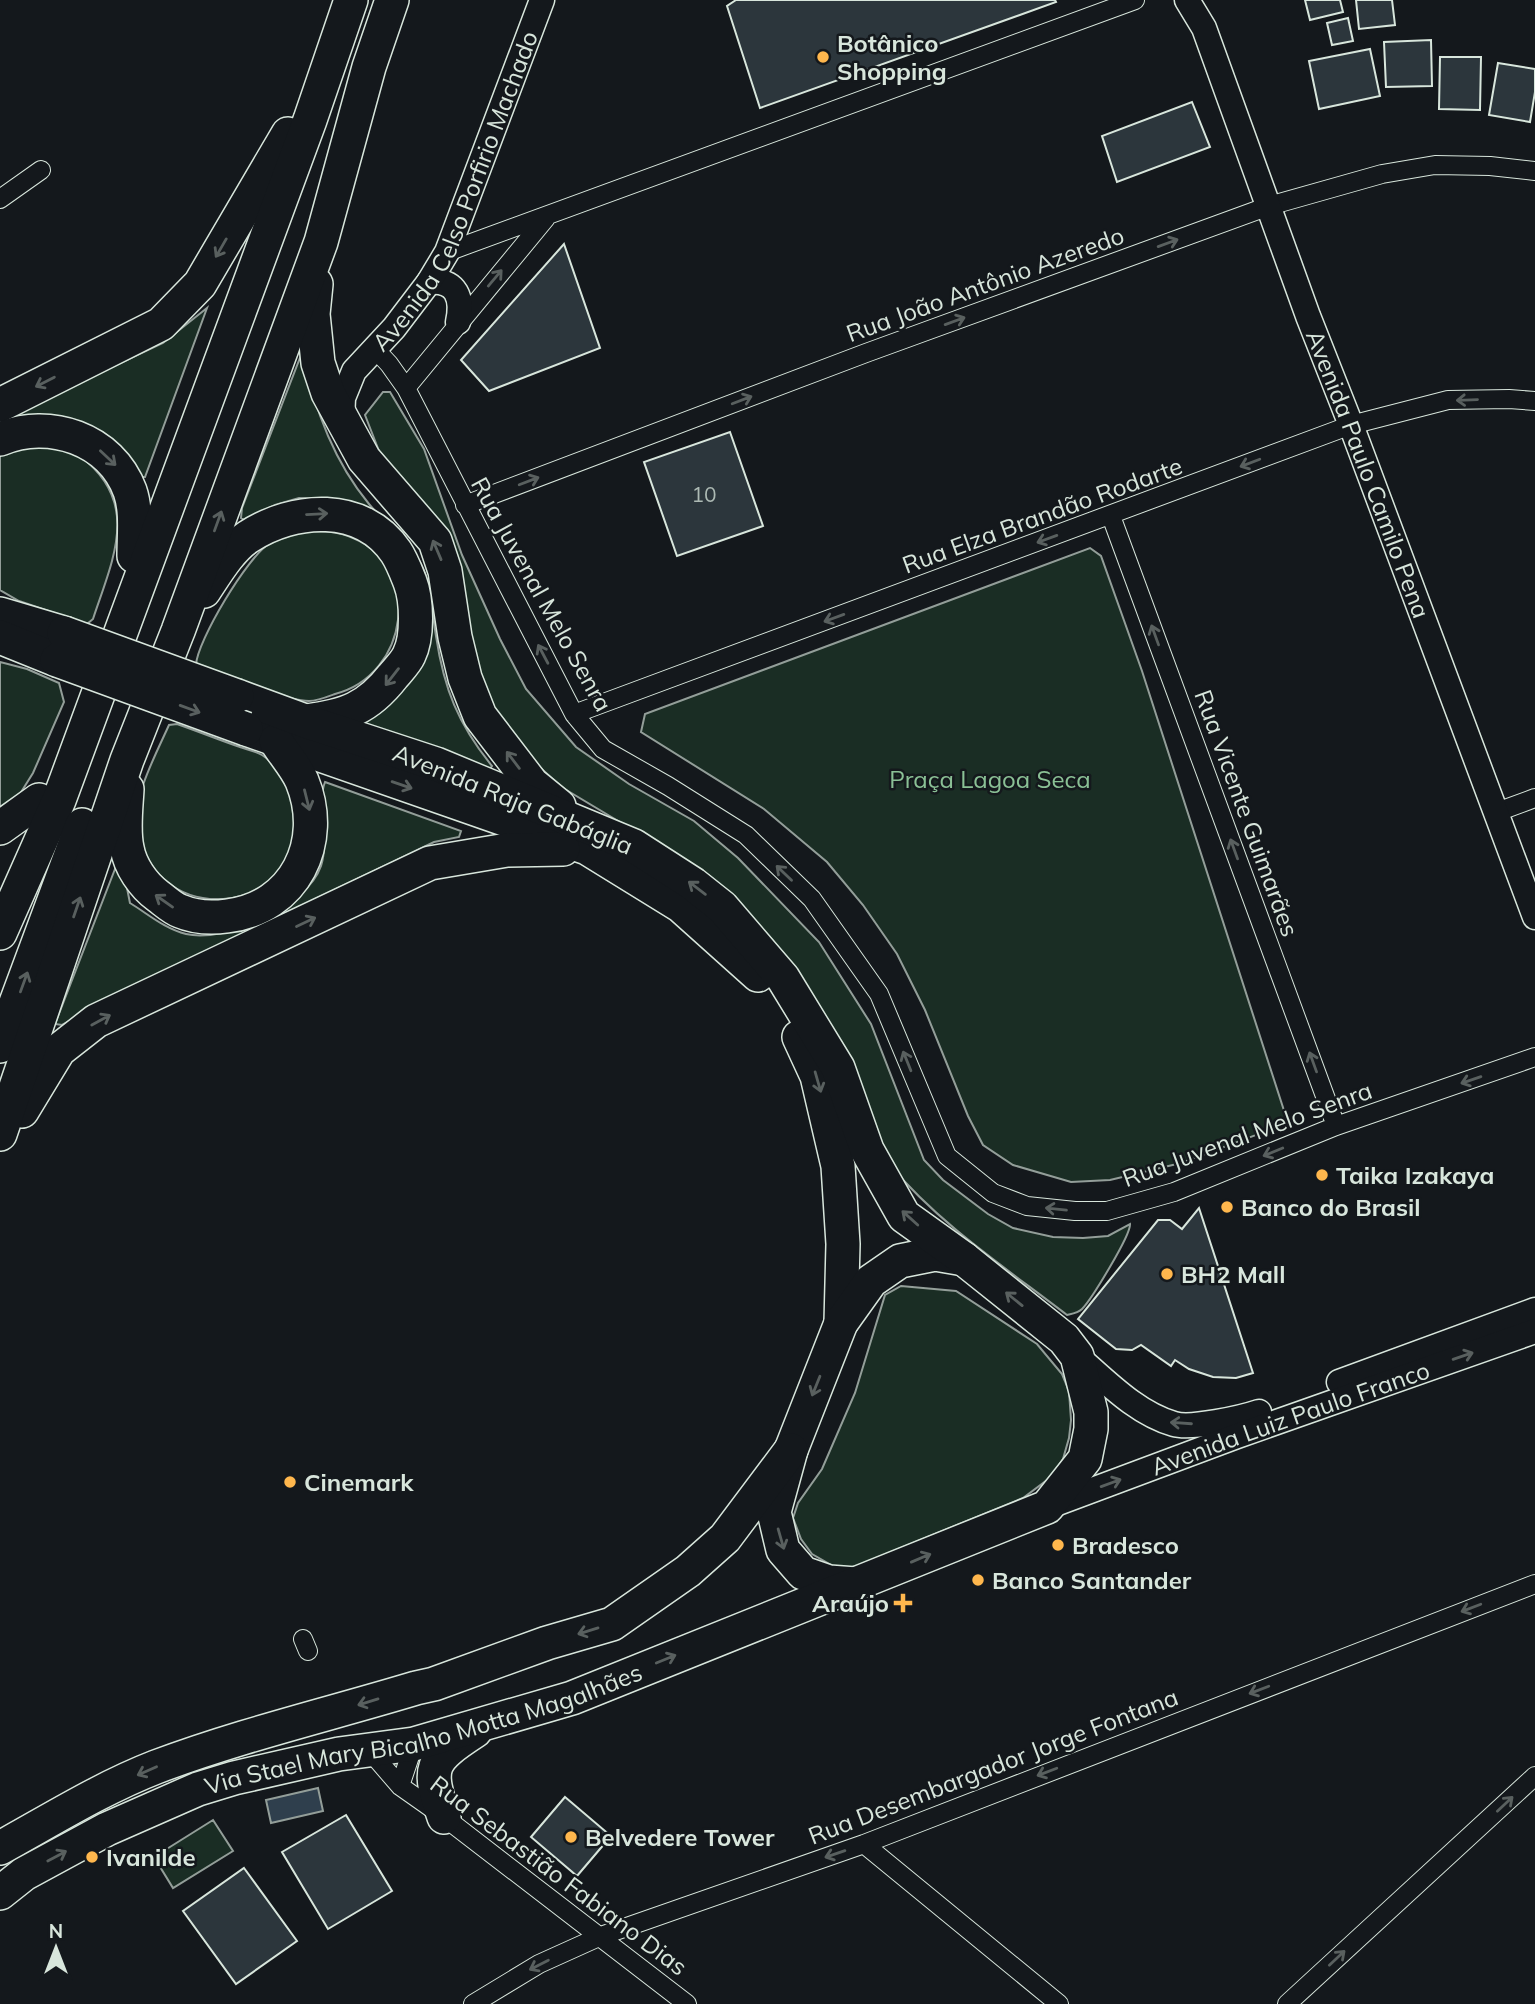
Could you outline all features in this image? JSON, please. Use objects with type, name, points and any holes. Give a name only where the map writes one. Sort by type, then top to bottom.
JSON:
[{"type":"highway","points":[[0,885],[39,800],[134,556],[293,125],[336,0]]},
{"type":"highway","points":[[0,933],[59,800],[310,120],[351,0]]},
{"type":"highway","points":[[0,1134],[127,760],[178,631],[321,242],[369,67],[392,0]]},
{"type":"highway","points":[[0,1046],[307,216],[369,67]]},
{"type":"highway","points":[[0,405],[161,324],[201,284],[293,125]]},
{"type":"highway","points":[[321,242],[313,314],[318,363],[328,393],[364,459],[435,541],[445,571],[455,637],[465,678],[480,716],[532,784],[583,836]]},
{"type":"highway","points":[[0,439],[13,433],[55,431],[79,438],[102,452],[118,468],[131,492],[135,518],[134,556]]},
{"type":"highway","points":[[178,631],[217,570],[247,538],[287,518],[309,514],[331,514],[355,519],[371,528],[397,553],[414,593],[416,609],[410,654],[380,693],[359,708],[333,717],[305,721]]},
{"type":"highway","name":"Avenida Raja Gabáglia","points":[[0,631],[237,696],[436,764],[583,836],[681,906],[760,976],[792,1023],[817,1076],[838,1166],[843,1244],[841,1323]]},
{"type":"highway","name":"Avenida Raja Gabáglia","points":[[61,646],[261,735],[583,836],[634,846],[694,884],[722,907],[783,978],[838,1068],[867,1150],[904,1216],[964,1259],[1064,1339],[1077,1356]]},
{"type":"highway","points":[[127,760],[127,848],[137,873],[149,890],[179,911],[201,916],[242,914],[275,898],[300,869],[309,847],[312,823],[309,802],[301,779],[261,735]]},
{"type":"highway","points":[[0,828],[39,800]]},
{"type":"highway","points":[[0,1148],[59,1050],[96,1021],[430,863],[583,836]]},
{"type":"highway","points":[[858,1584],[829,1582],[803,1573],[783,1550],[774,1512],[791,1450],[841,1323],[872,1281],[900,1261],[935,1254],[964,1259]]},
{"type":"highway","points":[[1047,1507],[1085,1459],[1089,1439],[1091,1412],[1077,1356]]},
{"type":"highway","name":"Via Stael Mary Bicalho Motta Magalhães","points":[[0,1849],[94,1796],[153,1768],[211,1748],[434,1684],[547,1643],[612,1624],[688,1571],[724,1538],[791,1450]]},
{"type":"highway","name":"Via Stael Mary Bicalho Motta Magalhães","points":[[0,1893],[24,1874],[107,1829],[198,1789],[339,1754],[414,1744],[572,1698],[1047,1507]]},
{"type":"highway","points":[[414,1744],[412,1707],[416,1696],[434,1684]]},
{"type":"highway","points":[[444,1817],[434,1785],[435,1768],[447,1750],[487,1723]]},
{"type":"street","name":"Avenida Celso Porfirio Machado","points":[[342,421],[343,398],[354,371],[394,328],[429,282],[447,252],[542,0]]},
{"type":"street","points":[[447,252],[1135,0]]},
{"type":"street","name":"Avenida Paulo Camilo Pena","points":[[1187,0],[1205,28],[1308,316],[1535,917]]},
{"type":"street","name":"Avenida Paulo Camilo Pena","points":[[1202,0],[1205,28]]},
{"type":"street","name":"Rua João Antônio Azeredo","points":[[465,505],[866,353],[1269,206],[1382,174],[1435,164],[1490,166],[1535,172]]},
{"type":"street","points":[[0,199],[41,170]]},
{"type":"street","points":[[406,388],[548,216]]},
{"type":"street","points":[[429,282],[440,282],[451,287],[459,296],[461,306],[458,322]]},
{"type":"street","name":"Rua Juvenal Melo Senra","points":[[375,349],[406,388],[574,714],[603,749],[746,835],[812,899],[879,994],[947,1156],[993,1193],[1027,1206],[1107,1211],[1174,1192],[1336,1126],[1535,1057]]},
{"type":"street","name":"Avenida Celso Porfirio Machado","points":[[318,363],[340,372],[354,371]]},
{"type":"street","name":"Rua Elza Brandão Rodarte","points":[[574,714],[1351,425],[1448,400],[1509,398],[1535,401]]},
{"type":"street","name":"Rua Vicente Guimarães","points":[[1111,516],[1336,1126]]},
{"type":"street","points":[[1497,812],[1535,798]]},
{"type":"street","name":"Avenida Luiz Paulo Franco","points":[[1077,1356],[1134,1405],[1175,1425],[1235,1420],[1535,1310]]},
{"type":"street","name":"Avenida Luiz Paulo Franco","points":[[1047,1507],[1237,1436],[1535,1331]]},
{"type":"street","name":"Rua Desembargador Jorge Fontana","points":[[473,2004],[539,1964],[601,1936],[864,1844],[1535,1584]]},
{"type":"street","points":[[400,1786],[414,1744]]},
{"type":"street","name":"Rua Sebastião Fabiano Dias","points":[[369,1750],[400,1786],[601,1936],[687,2004]]},
{"type":"street","points":[[1287,2004],[1535,1776]]},
{"type":"street","points":[[864,1844],[1059,2004]]},
{"type":"green space","points":[[207,308],[145,477],[0,426],[0,420],[163,343]]},
{"type":"green space","points":[[303,350],[312,391],[326,431],[344,469],[369,504],[410,547],[425,572],[439,655],[448,689],[461,720],[492,766],[489,770],[358,728],[427,607],[327,499],[299,498],[275,505],[244,520],[241,518],[242,508]]},
{"type":"green space","points":[[383,392],[390,392],[424,449],[462,555],[526,689],[576,747],[629,784],[694,821],[738,858],[819,942],[871,1024],[924,1160],[943,1180],[988,1214],[1013,1228],[1053,1237],[1083,1238],[1108,1236],[1130,1224],[1110,1267],[1080,1310],[1067,1315],[997,1262],[930,1207],[890,1165],[785,956],[710,876],[563,788],[518,748],[488,702],[416,499],[379,451],[365,415]]},
{"type":"green space","points":[[46,443],[81,457],[100,475],[111,494],[117,513],[114,554],[93,619],[87,624],[19,601],[0,590],[0,454]]},
{"type":"green space","points":[[305,531],[323,531],[353,538],[375,552],[390,572],[398,595],[398,620],[392,644],[379,666],[360,683],[325,698],[309,701],[268,692],[196,665],[214,619],[249,565],[269,544]]},
{"type":"green space","name":"Praça Lagoa Seca","points":[[1090,548],[1101,556],[1142,671],[1288,1123],[1181,1163],[1110,1180],[1071,1182],[1013,1165],[983,1145],[968,1116],[925,1010],[897,954],[863,905],[827,862],[764,809],[641,732],[645,714]]},
{"type":"green space","points":[[0,662],[27,669],[59,683],[64,702],[33,773],[18,797],[0,811]]},
{"type":"green space","points":[[177,724],[262,755],[273,765],[287,787],[294,809],[292,847],[277,874],[253,892],[223,899],[193,896],[166,881],[147,856],[138,801],[169,725]]},
{"type":"green space","points":[[325,782],[461,831],[459,837],[434,842],[128,989],[62,1025],[55,1024],[115,869],[124,873],[130,903],[178,932],[203,935],[222,933],[263,919],[300,895],[313,881],[321,866]]},
{"type":"green space","points":[[901,1286],[956,1291],[1037,1344],[1062,1374],[1069,1391],[1069,1438],[1063,1459],[1051,1477],[1023,1498],[852,1568],[833,1566],[812,1554],[801,1539],[793,1518],[798,1503],[822,1469],[855,1393],[885,1295]]},
{"type":"green space","points":[[213,1820],[233,1851],[173,1888],[154,1857]]},
{"type":"water","points":[[318,1788],[323,1811],[271,1823],[266,1800]]},
{"type":"building","name":"Botânico Shopping","points":[[736,0],[1056,2],[760,108],[727,6]]},
{"type":"building","points":[[1305,0],[1340,0],[1343,12],[1310,20]]},
{"type":"building","points":[[1356,0],[1392,0],[1395,25],[1359,29]]},
{"type":"building","points":[[1348,18],[1353,41],[1332,45],[1327,23]]},
{"type":"building","points":[[1431,40],[1432,86],[1386,87],[1384,42]]},
{"type":"building","points":[[1370,49],[1380,96],[1319,109],[1309,61]]},
{"type":"building","points":[[1440,57],[1481,57],[1480,110],[1439,109]]},
{"type":"building","points":[[1498,63],[1535,69],[1535,92],[1530,122],[1489,115]]},
{"type":"building","points":[[1192,102],[1210,147],[1117,182],[1102,136]]},
{"type":"building","points":[[564,244],[600,348],[489,391],[461,360]]},
{"type":"building","points":[[730,432],[763,526],[677,556],[644,462]]},
{"type":"building","name":"BH2 Mall","points":[[1199,1208],[1253,1373],[1236,1378],[1213,1377],[1189,1369],[1175,1360],[1171,1366],[1141,1345],[1132,1350],[1116,1349],[1078,1319],[1158,1220],[1170,1220],[1182,1229]]},
{"type":"building","name":"Belvedere Tower","points":[[565,1797],[611,1836],[577,1876],[531,1837]]},
{"type":"building","points":[[346,1815],[392,1891],[328,1929],[282,1852]]},
{"type":"building","points":[[244,1868],[297,1941],[236,1984],[183,1911]]},
{"type":"place","name":"Botânico Shopping","points":[[823,57]]},
{"type":"place","name":"Taika Izakaya","points":[[1322,1175]]},
{"type":"place","name":"Banco do Brasil","points":[[1227,1207]]},
{"type":"place","name":"BH2 Mall","points":[[1167,1274]]},
{"type":"place","name":"Cinemark","points":[[290,1482]]},
{"type":"place","name":"Bradesco","points":[[1058,1545]]},
{"type":"place","name":"Banco Santander","points":[[978,1580]]},
{"type":"place","name":"Araújo","points":[[903,1603]]},
{"type":"place","name":"Belvedere Tower","points":[[571,1837]]},
{"type":"place","name":"Ivanilde","points":[[92,1857]]}]
